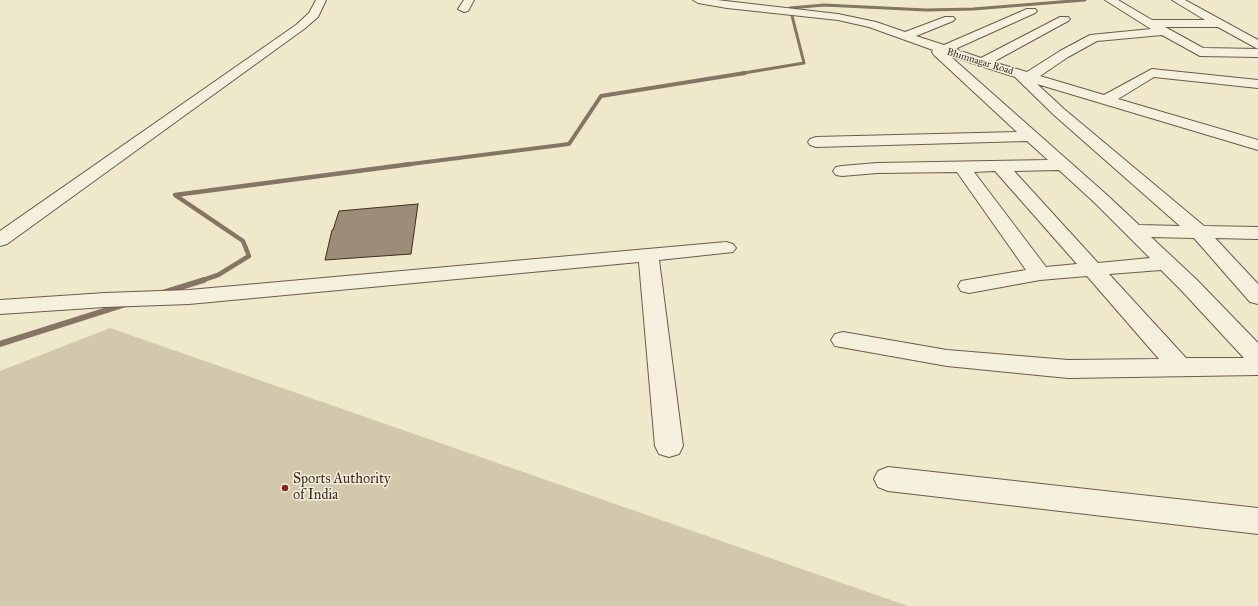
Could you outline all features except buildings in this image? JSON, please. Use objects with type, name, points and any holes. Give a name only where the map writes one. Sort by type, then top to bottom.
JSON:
[{"type":"street","points":[[0,240],[300,27],[314,15],[322,0]]},
{"type":"street","name":"Bhimnagar Road","points":[[698,0],[727,5],[810,13],[872,24],[982,63],[1258,145]]},
{"type":"street","points":[[1110,0],[1200,52],[1258,53]]},
{"type":"street","points":[[1177,0],[1258,45]]},
{"type":"street","points":[[1031,11],[937,48],[1134,231],[1167,263],[1258,358]]},
{"type":"street","points":[[904,36],[949,19]]},
{"type":"street","points":[[982,63],[1064,19]]},
{"type":"street","points":[[1150,23],[1220,24]]},
{"type":"street","points":[[1197,37],[1169,34],[1094,38],[1024,75],[1059,112],[1198,232],[1258,297]]},
{"type":"street","points":[[1027,38],[1042,42]]},
{"type":"street","points":[[1221,38],[1244,38]]},
{"type":"street","points":[[1057,46],[1072,50]]},
{"type":"street","points":[[1105,100],[1152,73],[1258,84]]},
{"type":"street","points":[[816,142],[1031,136]]},
{"type":"street","points":[[858,140],[877,168]]},
{"type":"street","points":[[842,171],[877,168],[1063,165]]},
{"type":"street","points":[[962,166],[1040,274]]},
{"type":"street","points":[[1000,166],[1180,367]]},
{"type":"street","points":[[1134,231],[1256,234]]},
{"type":"street","points":[[0,307],[105,300],[190,297],[726,248]]},
{"type":"street","points":[[648,255],[669,446]]},
{"type":"street","points":[[969,286],[1040,274],[1167,263]]},
{"type":"street","points":[[843,340],[947,358],[1068,369],[1258,366]]},
{"type":"street","points":[[888,479],[1258,521]]},
{"type":"shaded area","name":"Sports Authority of India","points":[[110,328],[908,606],[0,606],[0,371]]},
{"type":"waterway","points":[[738,74],[804,63],[790,8],[824,5],[926,10],[973,9],[1085,0]]},
{"type":"waterway","points":[[403,165],[569,144],[601,96],[745,73]]},
{"type":"waterway","points":[[200,281],[218,275],[249,256],[243,241],[175,195],[411,164]]},
{"type":"waterway","points":[[162,293],[204,280]]},
{"type":"waterway","points":[[0,344],[126,304]]},
{"type":"place","name":"Sports Authority of India","points":[[285,488]]}]
